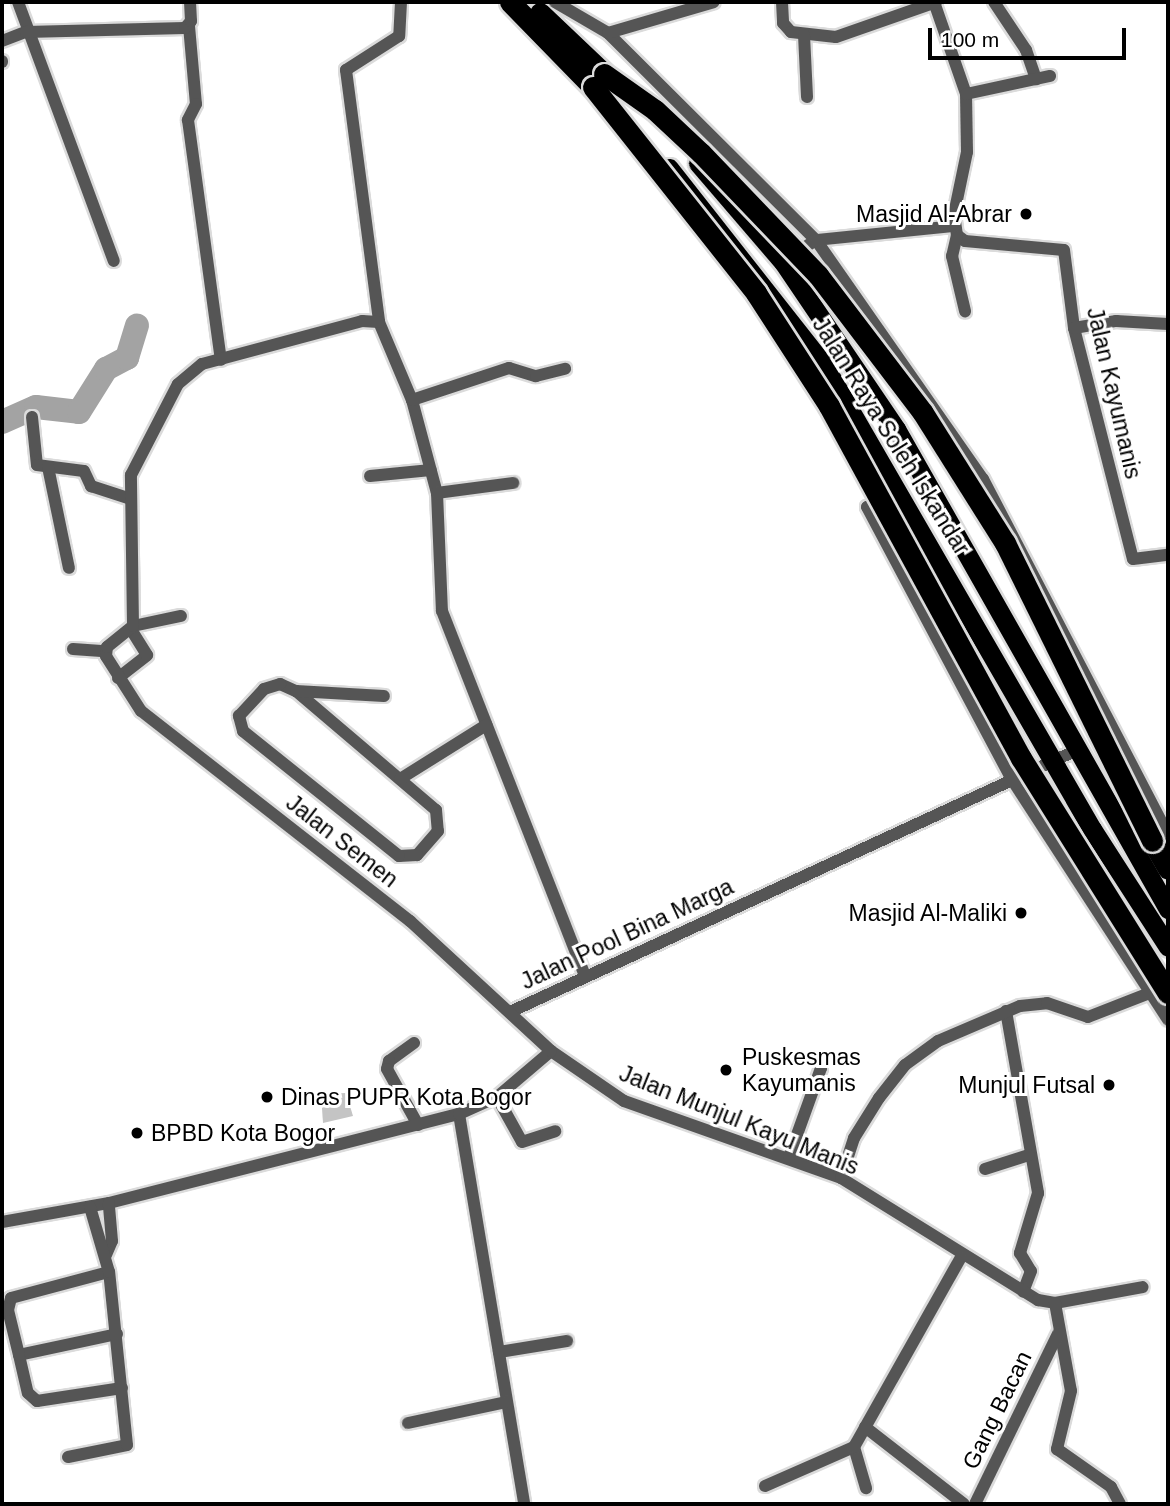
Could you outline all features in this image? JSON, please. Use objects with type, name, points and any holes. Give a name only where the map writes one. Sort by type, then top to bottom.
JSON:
[{"type":"highway","name":"Jalan Raya Soleh Iskandar","points":[[503,2],[680,181],[824,365],[1052,761],[1168,947]]},
{"type":"highway","points":[[510,2],[599,81],[656,110],[701,153],[818,275],[923,413],[1005,543],[1160,838],[1168,870]]},
{"type":"highway","points":[[528,2],[599,81],[756,293],[829,407],[1021,758],[1158,993]]},
{"type":"highway","name":"Jalan Raya Soleh Iskandar","points":[[541,2],[700,165],[783,262],[896,429],[1168,909]]},
{"type":"highway","points":[[680,181],[700,165]]},
{"type":"street","points":[[18,2],[26,32],[114,261]]},
{"type":"street","points":[[190,2],[189,26],[196,104],[188,120],[221,360]]},
{"type":"street","points":[[401,2],[399,36],[346,70],[379,322],[412,400],[437,493],[441,604],[585,976]]},
{"type":"street","points":[[555,2],[608,33],[816,240],[983,479],[1160,838]]},
{"type":"street","points":[[608,33],[714,2]]},
{"type":"street","points":[[782,2],[783,23],[804,34],[836,37],[935,2],[966,93],[966,161],[952,257],[965,311]]},
{"type":"street","points":[[994,2],[1026,50],[1036,79]]},
{"type":"street","points":[[2,41],[26,32],[189,26]]},
{"type":"street","points":[[804,34],[807,97]]},
{"type":"street","points":[[966,93],[1050,76]]},
{"type":"street","points":[[783,262],[816,240],[955,230]]},
{"type":"street","name":"Jalan Kayumanis","points":[[955,230],[965,241],[1064,250],[1074,328],[1133,559],[1168,555]]},
{"type":"street","points":[[118,678],[147,655],[132,628],[131,499],[135,464],[170,396],[194,368],[362,321],[379,322]]},
{"type":"street","points":[[1074,328],[1116,321],[1168,324]]},
{"type":"street","points":[[412,400],[509,368],[536,376],[565,369]]},
{"type":"street","points":[[32,417],[36,462],[48,467],[84,471],[91,486],[131,499]]},
{"type":"street","points":[[48,467],[69,568]]},
{"type":"street","points":[[370,476],[431,470]]},
{"type":"street","points":[[437,493],[513,483]]},
{"type":"street","points":[[901,495],[867,507],[1011,778],[1158,993],[1168,1020]]},
{"type":"street","points":[[73,649],[105,651],[132,628],[181,616]]},
{"type":"street","name":"Jalan Semen","points":[[105,651],[118,678],[141,711],[410,920],[510,1012]]},
{"type":"street","points":[[280,684],[296,691],[400,779],[436,810],[440,821],[438,831],[410,857],[399,856],[241,728],[239,716],[264,689],[280,684]]},
{"type":"street","points":[[296,691],[384,696]]},
{"type":"street","points":[[400,779],[486,725]]},
{"type":"street","name":"Jalan Pool Bina Marga","points":[[551,1051],[510,1012],[1011,778],[1077,750]]},
{"type":"street","points":[[841,1178],[864,1119],[905,1065],[948,1035],[1006,1011],[1047,1003],[1079,1017],[1099,1016],[1158,993]]},
{"type":"street","points":[[1006,1011],[1029,1155],[1038,1193],[1020,1253],[1031,1271],[1023,1293]]},
{"type":"street","points":[[414,1043],[388,1061],[387,1069],[418,1125]]},
{"type":"street","points":[[2,1222],[109,1203],[459,1114],[497,1097],[551,1051]]},
{"type":"street","name":"Jalan Munjul Kayu Manis","points":[[551,1051],[624,1101],[789,1157],[841,1178],[961,1257],[1023,1293],[1055,1303],[1143,1287]]},
{"type":"street","points":[[789,1157],[821,1068],[818,1058]]},
{"type":"street","points":[[497,1097],[518,1140],[527,1143],[555,1131]]},
{"type":"street","points":[[459,1114],[524,1504]]},
{"type":"street","points":[[985,1168],[1029,1155]]},
{"type":"street","points":[[106,1255],[112,1241],[109,1203]]},
{"type":"street","points":[[68,1457],[126,1448],[109,1272],[106,1255],[97,1243],[90,1207]]},
{"type":"street","points":[[765,1486],[855,1447],[961,1257]]},
{"type":"street","points":[[109,1272],[11,1298],[8,1310],[28,1393],[37,1401],[122,1388]]},
{"type":"street","points":[[1055,1303],[1058,1334],[1071,1391],[1057,1449],[1111,1487],[1120,1504]]},
{"type":"street","points":[[19,1355],[117,1334]]},
{"type":"street","name":"Gang Bacan","points":[[975,1504],[1058,1334]]},
{"type":"street","points":[[499,1352],[567,1341]]},
{"type":"street","points":[[408,1423],[506,1402]]},
{"type":"street","points":[[865,1427],[964,1504]]},
{"type":"street","points":[[855,1447],[866,1488]]},
{"type":"building","points":[[346,1093],[353,1116],[323,1123],[321,1094]]},
{"type":"waterway","points":[[2,422],[36,407],[79,412],[106,369],[127,358],[137,326]]},
{"type":"place","name":"Masjid Al-Abrar","points":[[1026,214]]},
{"type":"place","name":"Masjid Al-Maliki","points":[[1021,913]]},
{"type":"place","name":"Puskesmas Kayumanis","points":[[726,1070]]},
{"type":"place","name":"Munjul Futsal","points":[[1109,1085]]},
{"type":"place","name":"Dinas PUPR Kota Bogor","points":[[267,1097]]},
{"type":"place","name":"BPBD Kota Bogor","points":[[137,1133]]}]
